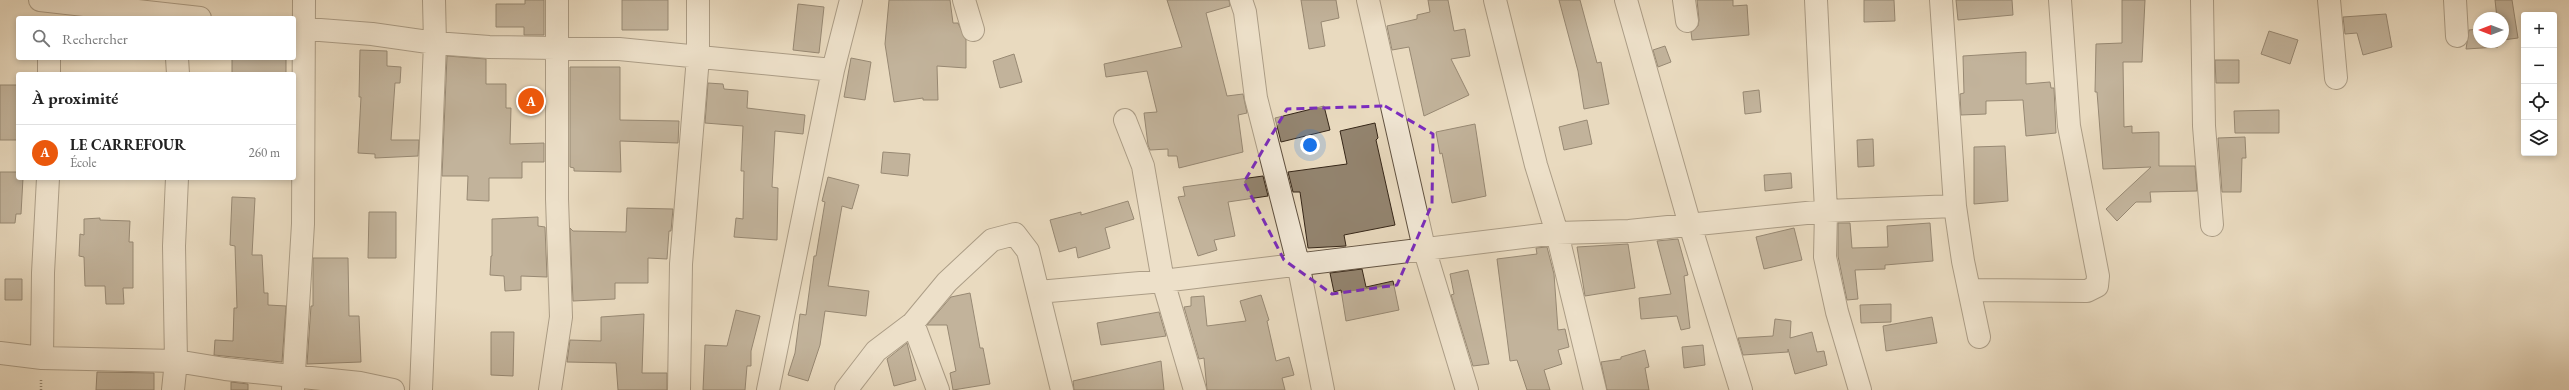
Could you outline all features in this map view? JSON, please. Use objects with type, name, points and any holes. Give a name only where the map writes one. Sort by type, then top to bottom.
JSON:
[{"type":"street","points":[[293,382],[303,224],[299,28],[304,0]]},
{"type":"street","points":[[421,390],[435,43],[434,0]]},
{"type":"street","points":[[550,390],[561,317],[556,48],[557,0]]},
{"type":"street","points":[[678,390],[680,264],[698,57],[698,0]]},
{"type":"street","points":[[768,390],[833,70],[851,0]]},
{"type":"street","points":[[964,0],[973,30]]},
{"type":"street","points":[[1241,0],[1245,12],[1256,98],[1298,263],[1323,390]]},
{"type":"street","points":[[1368,0],[1424,248],[1467,390]]},
{"type":"street","points":[[1495,0],[1536,165],[1557,233],[1595,390]]},
{"type":"street","points":[[1626,0],[1690,225],[1741,390]]},
{"type":"street","points":[[1684,0],[1686,21]]},
{"type":"street","points":[[1816,0],[1826,211],[1825,257],[1837,312],[1860,390]]},
{"type":"street","points":[[1941,0],[1955,206],[1969,290],[1979,337]]},
{"type":"street","points":[[1969,290],[2087,291],[2097,286],[2098,276],[2069,126],[2060,0]]},
{"type":"street","points":[[2202,0],[2204,126],[2212,225]]},
{"type":"street","points":[[2329,0],[2336,78]]},
{"type":"street","points":[[2455,0],[2457,36]]},
{"type":"street","points":[[47,5],[174,11],[193,16]]},
{"type":"street","points":[[299,28],[372,34],[435,43],[619,49],[833,70]]},
{"type":"street","points":[[49,60],[49,72]]},
{"type":"street","points":[[177,60],[178,72]]},
{"type":"street","points":[[1125,120],[1143,166],[1163,281],[1195,390]]},
{"type":"street","points":[[42,358],[43,273],[48,180]]},
{"type":"street","points":[[173,390],[176,361],[174,246],[177,180]]},
{"type":"street","points":[[1038,292],[1163,281],[1298,263],[1557,233],[1629,231],[1826,211],[1955,206]]},
{"type":"street","points":[[846,390],[876,351],[913,323],[947,282],[992,240],[1015,234],[1028,251],[1062,390]]},
{"type":"street","points":[[913,323],[938,390]]},
{"type":"street","points":[[0,352],[42,358],[176,361],[293,382],[360,383],[393,390]]},
{"type":"highlighted area","points":[[1385,106],[1433,134],[1432,204],[1397,285],[1332,294],[1284,260],[1244,182],[1287,109]]},
{"type":"building","points":[[525,0],[544,0],[544,35],[524,35],[524,27],[496,27],[496,4],[525,4]]},
{"type":"building","points":[[622,0],[668,0],[668,30],[622,30]]},
{"type":"building","points":[[889,0],[950,0],[953,23],[958,23],[966,40],[966,68],[937,66],[938,100],[923,100],[923,98],[894,102],[885,44]]},
{"type":"building","points":[[1167,0],[1229,0],[1230,6],[1206,13],[1227,96],[1243,94],[1247,113],[1238,115],[1243,152],[1179,168],[1177,156],[1168,156],[1168,149],[1150,150],[1148,145],[1144,113],[1157,112],[1147,71],[1106,77],[1104,64],[1182,47]]},
{"type":"building","points":[[1301,0],[1336,0],[1339,18],[1321,22],[1325,46],[1309,49]]},
{"type":"building","points":[[1428,0],[1448,0],[1454,31],[1465,29],[1470,56],[1451,59],[1469,95],[1424,116],[1409,47],[1392,50],[1387,26],[1417,19],[1417,15],[1430,12]]},
{"type":"building","points":[[1559,0],[1580,0],[1597,63],[1601,62],[1609,104],[1584,109],[1578,71]]},
{"type":"building","points":[[1697,0],[1733,0],[1733,6],[1747,5],[1749,35],[1692,40],[1691,32],[1698,26],[1699,20]]},
{"type":"building","points":[[1864,0],[1894,0],[1895,21],[1864,22]]},
{"type":"building","points":[[1956,0],[2012,0],[2013,15],[1958,20]]},
{"type":"building","points":[[2122,0],[2145,0],[2142,62],[2123,62],[2124,127],[2132,126],[2132,133],[2159,132],[2159,166],[2195,166],[2197,191],[2150,192],[2151,202],[2136,202],[2117,221],[2106,209],[2151,167],[2103,169],[2097,92],[2095,92],[2096,44],[2122,43]]},
{"type":"building","points":[[2495,0],[2512,0],[2518,38],[2509,39],[2509,12],[2496,12]]},
{"type":"building","points":[[798,4],[824,7],[819,53],[793,50]]},
{"type":"building","points":[[2386,14],[2392,47],[2363,55],[2357,33],[2345,34],[2343,17]]},
{"type":"building","points":[[2469,30],[2473,30],[2473,48],[2482,48],[2466,49]]},
{"type":"building","points":[[2269,31],[2298,40],[2290,64],[2261,54]]},
{"type":"building","points":[[1665,46],[1671,62],[1658,67],[1653,50]]},
{"type":"building","points":[[360,50],[387,51],[387,66],[401,67],[400,83],[395,83],[391,140],[419,140],[418,156],[375,158],[375,154],[358,153],[361,97],[359,97]]},
{"type":"building","points":[[2026,52],[2026,84],[2050,82],[2051,88],[2054,88],[2056,133],[2026,136],[2023,100],[1986,101],[1986,114],[1961,115],[1960,94],[1964,93],[1963,56]]},
{"type":"building","points":[[1014,54],[1022,82],[1000,88],[993,61]]},
{"type":"building","points":[[447,56],[486,59],[486,84],[506,84],[506,108],[511,108],[510,144],[544,143],[544,162],[522,162],[522,178],[489,178],[489,201],[467,200],[468,176],[442,176]]},
{"type":"building","points":[[851,58],[871,62],[865,100],[844,97]]},
{"type":"building","points":[[232,60],[286,60],[286,72],[232,72]]},
{"type":"building","points":[[2215,60],[2239,60],[2239,83],[2216,83]]},
{"type":"building","points":[[570,67],[620,67],[620,120],[679,121],[678,143],[620,141],[621,172],[574,171],[574,168],[570,167]]},
{"type":"building","points":[[708,83],[723,84],[724,89],[748,91],[747,108],[805,115],[803,134],[775,131],[772,187],[778,188],[777,240],[734,237],[736,218],[743,219],[744,171],[741,171],[743,126],[705,123]]},
{"type":"building","points":[[0,85],[16,85],[16,140],[0,140]]},
{"type":"building","points":[[1759,90],[1761,112],[1745,114],[1743,92]]},
{"type":"building","points":[[1324,106],[1330,130],[1281,142],[1275,118]]},
{"type":"building","points":[[2279,110],[2279,133],[2235,133],[2234,111]]},
{"type":"building","points":[[1587,120],[1592,144],[1564,150],[1559,127]]},
{"type":"building","points":[[1375,123],[1378,138],[1376,140],[1395,225],[1344,235],[1346,246],[1308,248],[1300,192],[1293,192],[1288,172],[1347,164],[1340,131]]},
{"type":"building","points":[[1475,124],[1486,196],[1452,203],[1442,153],[1440,154],[1436,132]]},
{"type":"building","points":[[2245,137],[2246,158],[2242,158],[2241,192],[2222,192],[2218,138]]},
{"type":"building","points":[[1873,139],[1874,166],[1858,167],[1857,140]]},
{"type":"building","points":[[2005,146],[2008,201],[1974,204],[1974,147]]},
{"type":"building","points":[[883,152],[910,154],[908,176],[881,173]]},
{"type":"building","points":[[0,172],[16,172],[16,180],[23,180],[21,214],[16,214],[15,223],[0,223]]},
{"type":"building","points":[[1791,173],[1792,188],[1765,191],[1764,175]]},
{"type":"building","points":[[1263,176],[1268,196],[1228,202],[1235,236],[1214,240],[1217,250],[1198,256],[1178,197],[1185,196],[1183,187]]},
{"type":"building","points":[[828,177],[859,185],[852,209],[842,206],[828,286],[869,291],[866,316],[825,311],[820,345],[808,381],[788,375],[795,353],[800,314],[806,315],[814,256],[816,256],[825,202],[822,201]]},
{"type":"building","points":[[232,197],[255,198],[252,255],[262,255],[264,293],[268,293],[268,305],[286,306],[282,362],[214,355],[215,340],[233,341],[234,308],[237,308],[235,246],[230,245]]},
{"type":"building","points":[[1128,201],[1134,219],[1105,228],[1110,248],[1078,258],[1076,247],[1059,252],[1050,220],[1081,212],[1081,215]]},
{"type":"building","points":[[627,208],[673,209],[671,231],[669,231],[667,259],[648,258],[648,283],[615,283],[615,299],[573,301],[570,228],[573,231],[626,232]]},
{"type":"building","points":[[369,212],[396,212],[396,258],[368,258]]},
{"type":"building","points":[[538,217],[538,226],[545,227],[547,277],[521,276],[521,290],[505,291],[504,276],[490,275],[492,256],[492,219]]},
{"type":"building","points":[[100,218],[100,220],[130,221],[129,242],[133,242],[133,288],[123,288],[124,304],[106,304],[105,286],[85,286],[84,257],[79,256],[80,234],[84,235],[84,219]]},
{"type":"building","points":[[1838,223],[1850,223],[1852,248],[1888,247],[1887,226],[1930,223],[1933,261],[1885,265],[1885,269],[1855,270],[1858,299],[1847,300],[1838,256]]},
{"type":"building","points":[[1794,228],[1802,260],[1764,269],[1756,237]]},
{"type":"building","points":[[1678,239],[1688,275],[1684,276],[1690,328],[1681,330],[1677,316],[1641,319],[1639,298],[1671,294],[1657,241]]},
{"type":"building","points":[[1628,244],[1635,288],[1585,296],[1577,247]]},
{"type":"building","points":[[1547,247],[1554,274],[1558,330],[1565,329],[1569,347],[1558,350],[1562,364],[1544,370],[1550,390],[1527,390],[1517,360],[1510,361],[1497,259],[1537,254],[1536,248]]},
{"type":"building","points":[[313,258],[348,258],[349,316],[359,316],[361,362],[307,364],[311,306],[313,306]]},
{"type":"building","points":[[1362,269],[1366,287],[1393,281],[1399,310],[1346,321],[1341,290],[1334,292],[1330,273]]},
{"type":"building","points":[[1468,270],[1489,364],[1473,366],[1451,295],[1454,294],[1450,274]]},
{"type":"building","points":[[5,279],[22,279],[22,300],[5,300]]},
{"type":"building","points":[[970,293],[980,348],[983,348],[990,384],[953,390],[950,373],[956,371],[947,325],[927,325],[951,297]]},
{"type":"building","points":[[1261,295],[1269,320],[1267,321],[1276,361],[1289,357],[1294,375],[1282,378],[1285,390],[1207,390],[1204,358],[1199,359],[1184,307],[1191,306],[1191,297],[1204,296],[1207,326],[1246,321],[1240,301]]},
{"type":"building","points":[[1891,304],[1891,322],[1861,323],[1860,305]]},
{"type":"building","points":[[736,310],[760,316],[751,351],[751,366],[747,366],[745,390],[703,390],[705,345],[727,346]]},
{"type":"building","points":[[1159,312],[1166,336],[1101,345],[1097,323]]},
{"type":"building","points":[[644,314],[642,373],[667,373],[667,390],[618,390],[616,363],[567,362],[570,340],[601,341],[601,317]]},
{"type":"building","points":[[1932,317],[1937,343],[1886,351],[1883,326]]},
{"type":"building","points":[[1775,319],[1791,321],[1790,338],[1812,332],[1817,352],[1824,351],[1827,365],[1795,374],[1788,349],[1788,352],[1743,355],[1738,338],[1773,336]]},
{"type":"building","points":[[491,332],[514,332],[513,376],[491,375]]},
{"type":"building","points":[[907,343],[916,380],[894,386],[887,359]]},
{"type":"building","points":[[1703,345],[1705,365],[1684,368],[1682,347]]},
{"type":"building","points":[[1645,350],[1649,367],[1645,368],[1649,390],[1607,390],[1601,362],[1621,359],[1621,357]]},
{"type":"building","points":[[1161,361],[1164,390],[1074,390],[1073,381]]},
{"type":"building","points":[[97,372],[154,373],[154,390],[96,390]]},
{"type":"building","points":[[231,382],[248,384],[248,390],[231,390]]},
{"type":"place","name":"LE CARREFOUR","points":[[531,101]]}]
